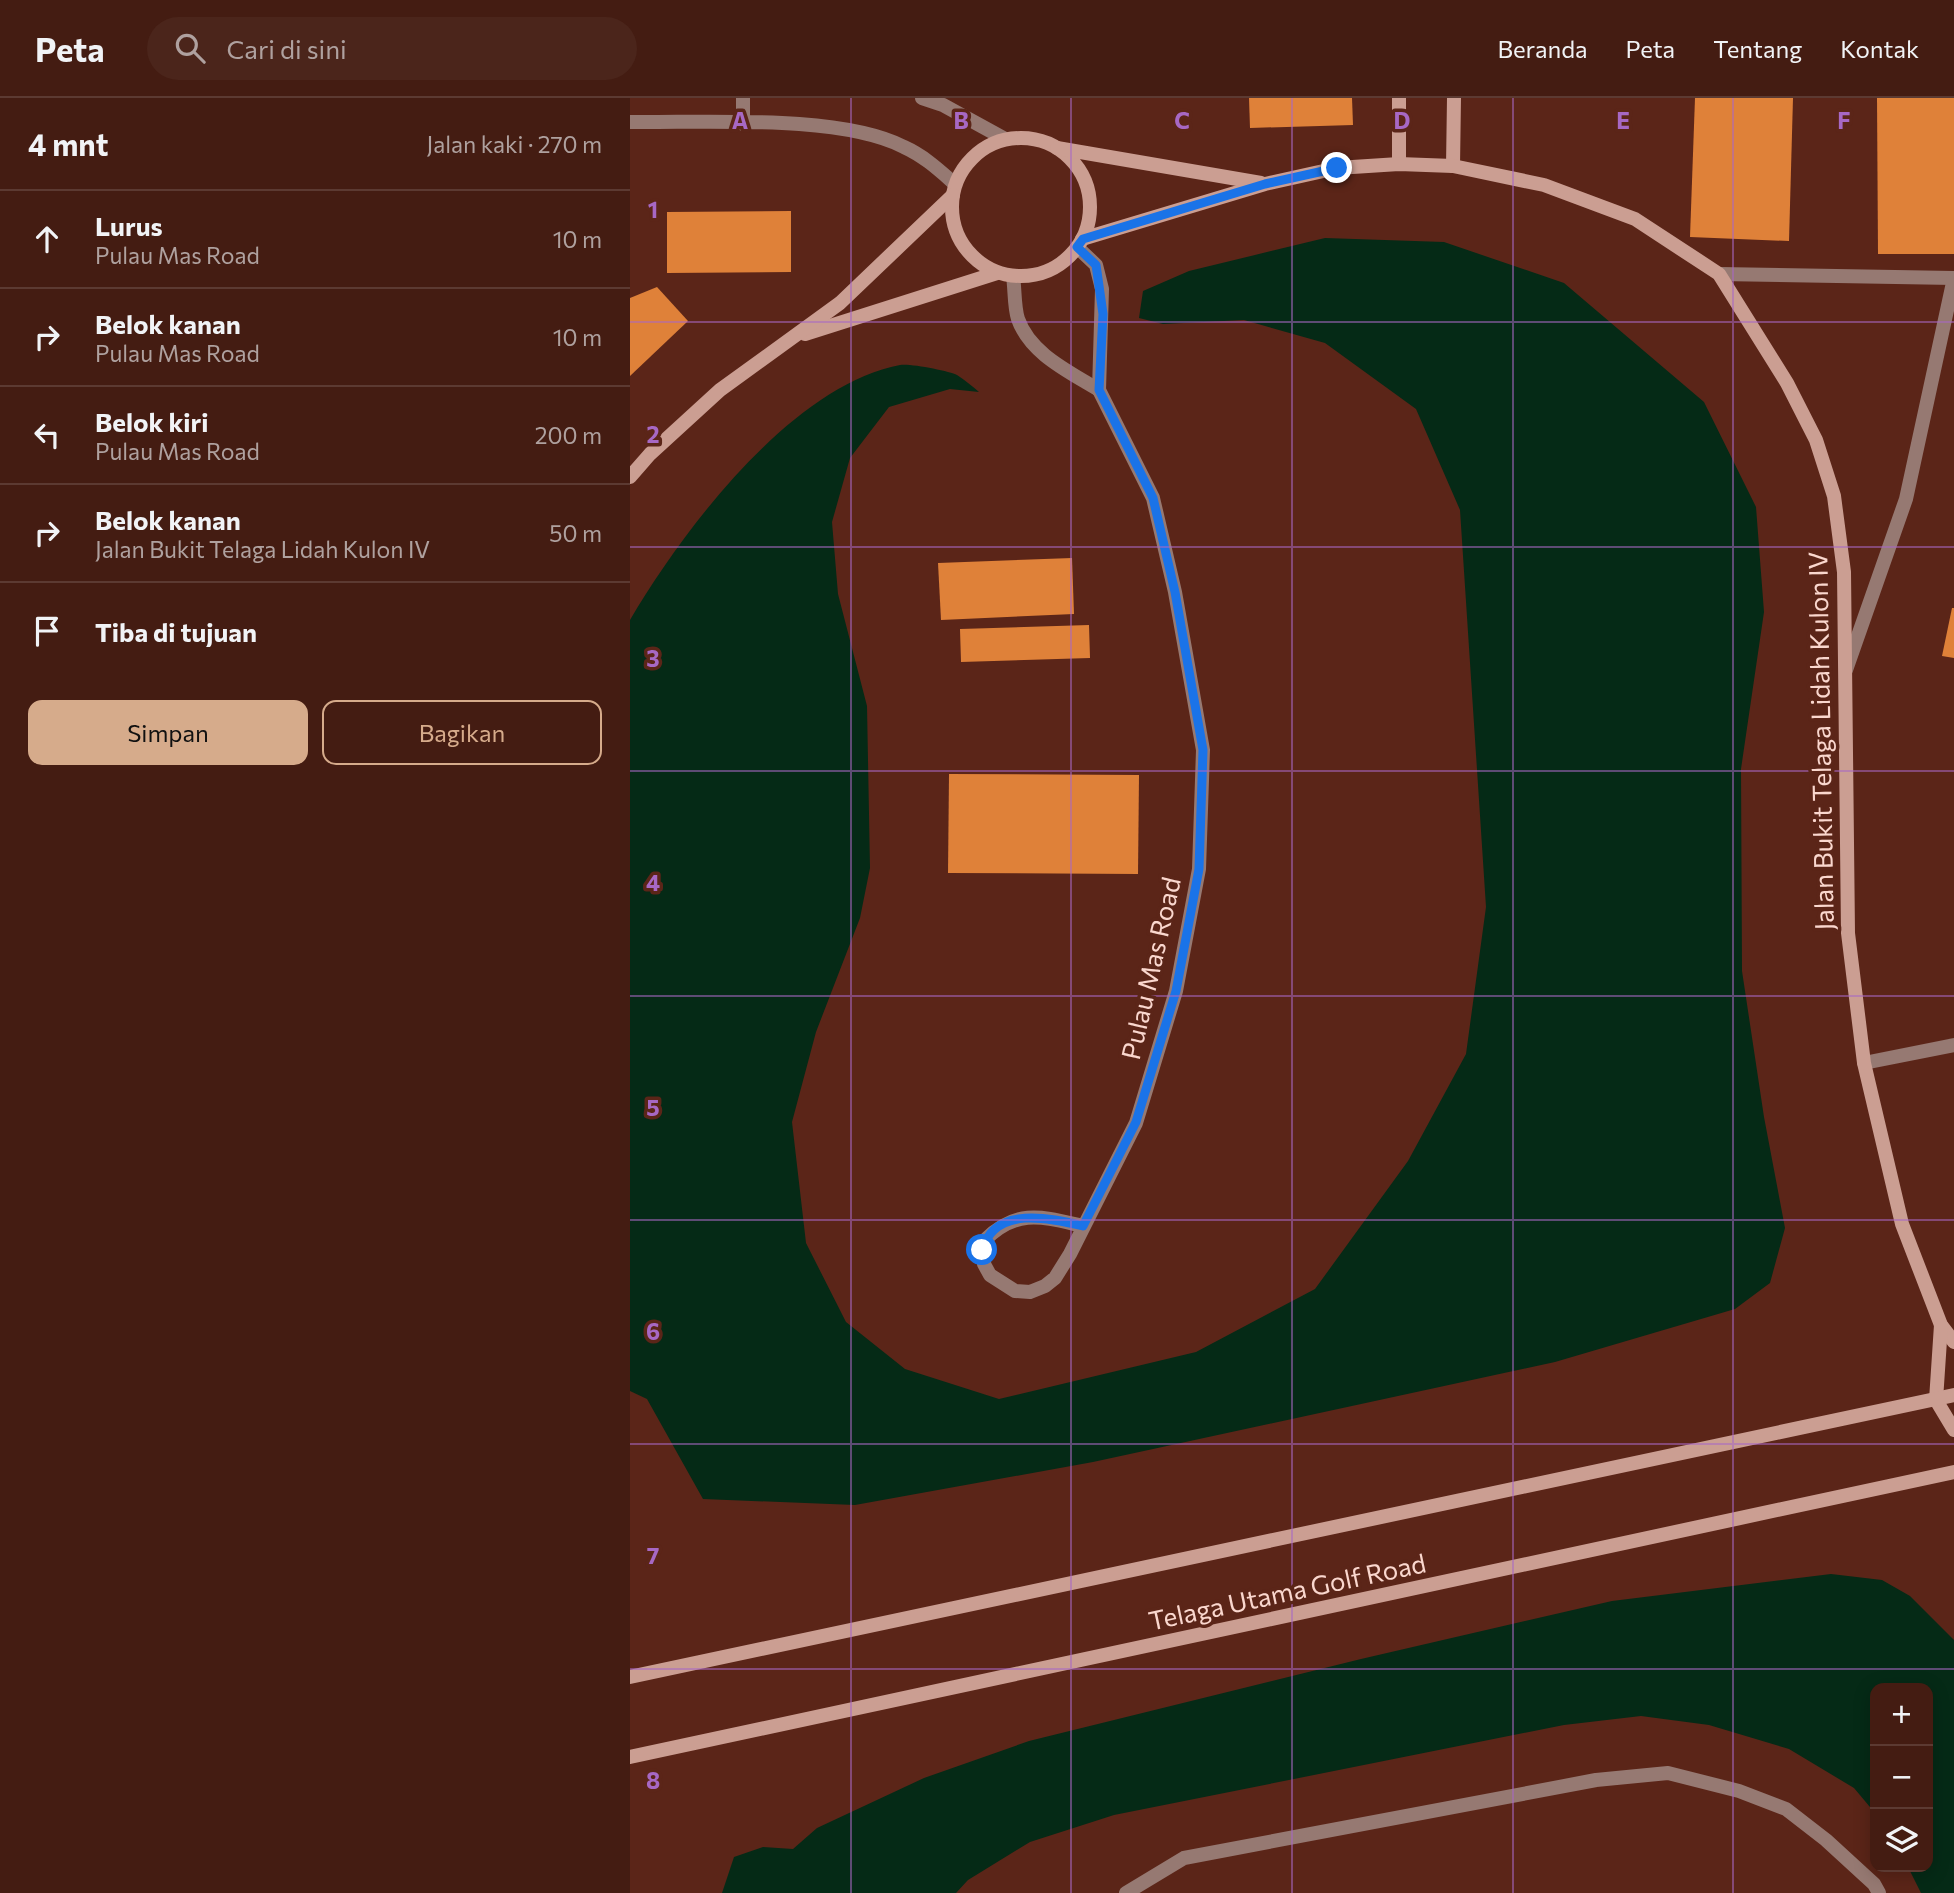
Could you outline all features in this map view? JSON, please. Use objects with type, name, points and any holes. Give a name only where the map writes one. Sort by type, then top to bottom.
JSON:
[{"type":"main road","points":[[1399,98],[1399,163]]},
{"type":"main road","points":[[1453,166],[1454,98]]},
{"type":"main road","points":[[630,477],[650,454],[720,390],[840,303],[954,190],[970,160],[980,151],[1005,139],[1032,139],[1058,148],[1076,166],[1087,188],[1090,214],[1080,243],[1069,257],[1046,272],[1013,276],[997,273],[976,260],[961,242],[953,219],[954,190]]},
{"type":"main road","name":"Jalan Bukit Telaga Lidah Kulon IV","points":[[1058,148],[1265,184]]},
{"type":"main road","name":"Jalan Bukit Telaga Lidah Kulon IV","points":[[1080,243],[1265,184],[1337,168],[1399,163],[1453,166],[1544,185],[1635,219],[1719,274],[1793,395],[1816,440],[1834,496],[1844,572],[1848,933],[1864,1063],[1902,1224],[1941,1325],[1954,1342]]},
{"type":"main road","points":[[791,339],[997,273]]},
{"type":"main road","name":"Jalan Bukit Telaga Lidah Kulon IV","points":[[1936,1400],[1941,1325]]},
{"type":"main road","name":"Telaga Utama Golf Road","points":[[630,1677],[1954,1395]]},
{"type":"main road","points":[[1936,1400],[1954,1430]]},
{"type":"main road","name":"Telaga Utama Golf Road","points":[[630,1757],[1954,1472]]},
{"type":"street","points":[[743,98],[743,124]]},
{"type":"street","points":[[922,98],[943,105],[1005,139]]},
{"type":"street","points":[[630,122],[845,128],[903,146],[934,164],[954,190]]},
{"type":"street","name":"Pulau Mas Road","points":[[1080,243],[1096,265],[1102,289],[1099,390],[1153,498],[1175,592],[1203,750],[1199,869],[1176,991],[1136,1122],[1083,1226],[1055,1278],[1039,1289],[1015,1291],[990,1275],[984,1264],[985,1240],[999,1226],[1015,1219],[1038,1216],[1083,1226]]},
{"type":"street","points":[[1719,274],[1954,278],[1906,499],[1846,670]]},
{"type":"street","points":[[1013,276],[1018,318],[1031,342],[1064,369],[1099,390]]},
{"type":"street","points":[[1864,1063],[1954,1045]]},
{"type":"street","points":[[1126,1893],[1184,1858],[1596,1780],[1668,1773],[1739,1791],[1786,1810],[1826,1840],[1874,1884],[1879,1893]]},
{"type":"shaded area","points":[[1325,238],[1444,242],[1564,283],[1704,402],[1756,507],[1764,612],[1741,769],[1742,971],[1764,1117],[1785,1228],[1770,1283],[1735,1309],[1555,1362],[1093,1462],[855,1505],[703,1499],[647,1399],[630,1391],[630,620],[679,545],[710,505],[781,431],[819,401],[859,378],[900,365],[953,373],[979,392],[950,389],[889,407],[850,458],[832,522],[838,594],[867,706],[870,868],[860,918],[816,1032],[792,1122],[806,1243],[846,1322],[905,1369],[999,1399],[1196,1352],[1315,1289],[1408,1161],[1466,1054],[1486,907],[1460,510],[1416,409],[1325,343],[1244,320],[1163,324],[1139,318],[1143,291],[1189,271]]},
{"type":"shaded area","points":[[1831,1574],[1882,1580],[1910,1596],[1954,1640],[1954,1893],[1921,1893],[1910,1872],[1933,1872],[1933,1683],[1870,1683],[1870,1807],[1854,1788],[1789,1749],[1709,1725],[1641,1716],[1564,1725],[1114,1815],[1030,1842],[968,1880],[956,1893],[722,1893],[734,1857],[763,1847],[793,1849],[817,1828],[924,1778],[1029,1741],[1361,1659],[1612,1601]]},
{"type":"building","points":[[1249,98],[1352,98],[1353,125],[1250,128]]},
{"type":"building","points":[[1695,98],[1793,98],[1789,241],[1690,237]]},
{"type":"building","points":[[1877,98],[1954,98],[1954,254],[1878,254]]},
{"type":"building","points":[[791,211],[791,272],[667,273],[667,212]]},
{"type":"building","points":[[657,287],[688,321],[630,376],[630,298]]},
{"type":"building","points":[[1072,558],[1074,614],[941,620],[938,563]]},
{"type":"building","points":[[1954,608],[1954,658],[1942,656]]},
{"type":"building","points":[[1089,625],[1090,658],[961,662],[960,629]]},
{"type":"building","points":[[949,774],[1139,775],[1138,874],[948,873]]},
{"type":"route","points":[[982,1250],[985,1240],[999,1226],[1015,1219],[1038,1216],[1083,1226],[1136,1122],[1176,991],[1199,869],[1203,750],[1175,592],[1153,498],[1099,390],[1102,289],[1096,265],[1077,247],[1083,239],[1265,184],[1337,168]]}]
